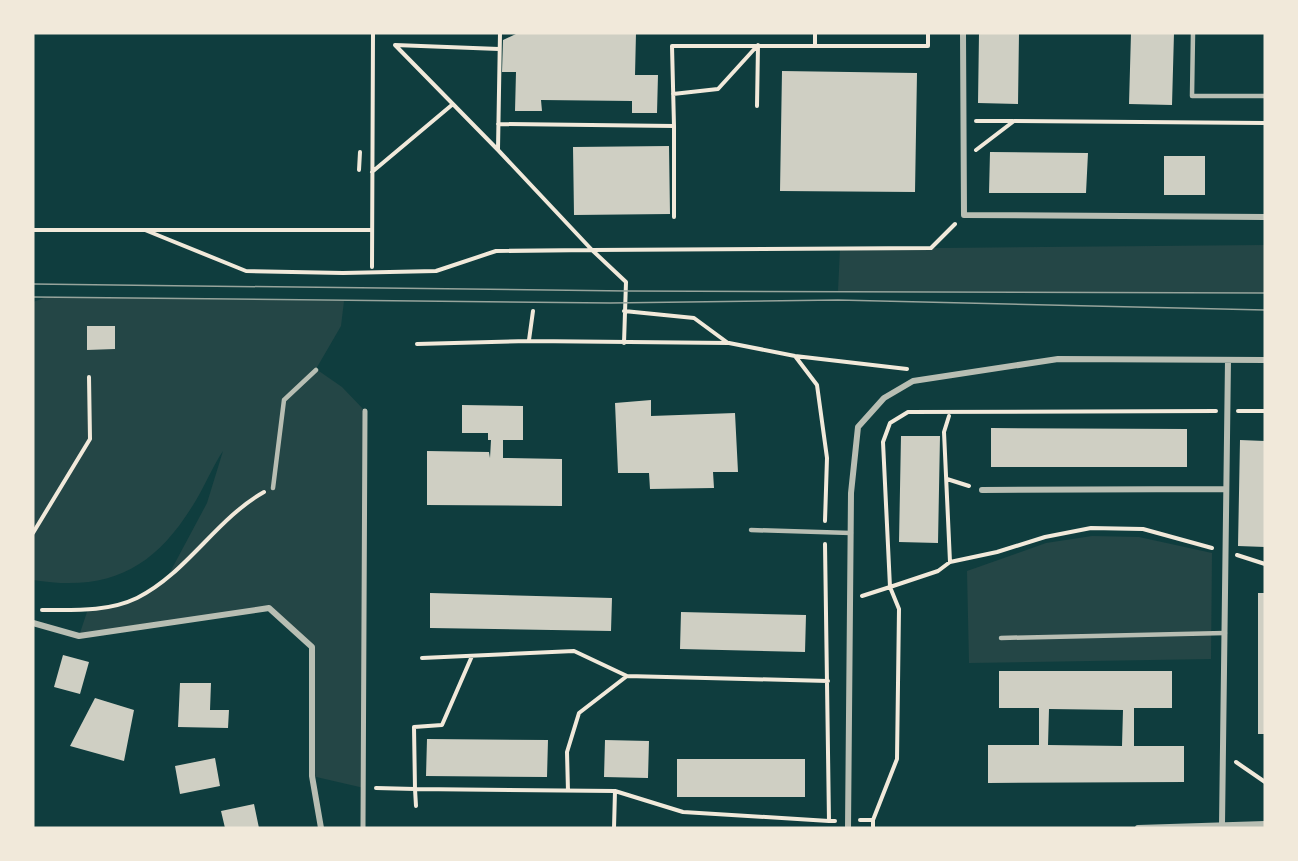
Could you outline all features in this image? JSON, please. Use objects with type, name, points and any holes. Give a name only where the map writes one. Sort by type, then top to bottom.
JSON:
[{"type":"street","points":[[963,33],[964,215],[1265,217]]},
{"type":"street","points":[[848,828],[851,493],[858,427],[884,398],[913,381],[1058,358],[1265,360]]},
{"type":"street","points":[[1222,825],[1228,360]]},
{"type":"street","points":[[363,828],[365,411]]},
{"type":"street","points":[[981,490],[1227,489]]},
{"type":"street","points":[[33,623],[80,636],[269,608],[312,648],[312,776],[321,828]]},
{"type":"street","points":[[1138,828],[1265,824]]},
{"type":"lane","points":[[1193,33],[1192,96],[1265,96]]},
{"type":"lane","points":[[273,488],[284,400],[316,369]]},
{"type":"lane","points":[[751,530],[851,533]]},
{"type":"lane","points":[[1001,638],[1225,633]]},
{"type":"path","points":[[372,33],[372,267]]},
{"type":"path","points":[[498,150],[500,33]]},
{"type":"path","points":[[815,33],[815,45]]},
{"type":"path","points":[[674,216],[672,46],[928,46],[928,33]]},
{"type":"path","points":[[499,49],[395,45],[592,250],[626,282],[624,343]]},
{"type":"path","points":[[674,94],[718,89],[758,45]]},
{"type":"path","points":[[757,106],[758,45]]},
{"type":"path","points":[[372,172],[453,104]]},
{"type":"path","points":[[963,160],[1014,120]]},
{"type":"path","points":[[963,121],[1265,123]]},
{"type":"path","points":[[498,124],[674,126]]},
{"type":"path","points":[[359,170],[360,152]]},
{"type":"path","points":[[145,230],[246,271],[390,273],[436,271],[496,251],[931,248],[964,215]]},
{"type":"path","points":[[33,230],[372,230]]},
{"type":"path","points":[[529,341],[533,311]]},
{"type":"path","points":[[624,311],[694,318],[729,343]]},
{"type":"path","points":[[417,344],[529,341],[729,343],[795,356],[908,369]]},
{"type":"path","points":[[795,356],[817,385],[827,458],[825,532],[829,821]]},
{"type":"path","points":[[33,533],[90,439],[89,377]]},
{"type":"path","points":[[873,828],[873,820],[897,759],[899,609],[890,587],[883,442],[890,423],[908,411],[1265,411]]},
{"type":"path","points":[[950,416],[944,432],[950,562]]},
{"type":"path","points":[[947,479],[981,490]]},
{"type":"path","points":[[33,610],[88,609],[113,606],[138,598],[168,576],[248,502],[273,488]]},
{"type":"path","points":[[850,600],[938,571],[950,562],[997,552],[1045,537],[1091,528],[1143,529],[1265,564]]},
{"type":"path","points":[[422,658],[574,651],[627,676],[828,681]]},
{"type":"path","points":[[416,806],[414,727],[442,725],[472,656]]},
{"type":"path","points":[[568,790],[567,752],[579,712],[627,676]]},
{"type":"path","points":[[1223,753],[1265,782]]},
{"type":"path","points":[[364,788],[615,791],[683,812],[829,821],[873,820]]},
{"type":"path","points":[[614,828],[615,791]]},
{"type":"shaded area","points":[[1265,245],[1265,293],[838,291],[840,249]]},
{"type":"shaded area","points":[[47,297],[344,301],[341,326],[316,369],[342,387],[365,411],[364,788],[312,776],[312,648],[269,608],[79,636],[88,609],[113,606],[138,598],[168,576],[207,503],[223,451],[199,495],[168,540],[131,569],[111,577],[87,582],[62,583],[33,580],[33,302]]},
{"type":"shaded area","points":[[1092,536],[1139,537],[1212,553],[1211,659],[969,663],[967,571],[1046,543]]},
{"type":"building","points":[[518,33],[636,33],[635,75],[658,75],[657,113],[632,113],[632,101],[541,100],[542,111],[515,111],[516,72],[502,72],[503,40]]},
{"type":"building","points":[[979,33],[1019,33],[1018,104],[978,103]]},
{"type":"building","points":[[1131,33],[1174,33],[1172,105],[1129,104]]},
{"type":"building","points":[[782,71],[917,73],[915,192],[780,191]]},
{"type":"building","points":[[669,146],[670,214],[574,215],[573,147]]},
{"type":"building","points":[[990,152],[1088,153],[1086,193],[989,193]]},
{"type":"building","points":[[1164,156],[1205,156],[1205,195],[1164,195]]},
{"type":"building","points":[[87,326],[115,326],[115,349],[87,350]]},
{"type":"building","points":[[651,400],[651,416],[735,413],[738,472],[713,472],[714,488],[650,489],[649,473],[618,473],[615,403]]},
{"type":"building","points":[[462,405],[523,406],[523,440],[503,440],[503,458],[562,459],[562,506],[427,505],[427,451],[489,452],[490,458],[491,440],[488,440],[488,433],[462,433]]},
{"type":"building","points":[[991,428],[1187,429],[1187,467],[991,467]]},
{"type":"building","points":[[901,436],[940,436],[938,543],[899,542]]},
{"type":"building","points":[[1240,440],[1265,441],[1265,547],[1238,546]]},
{"type":"building","points":[[430,593],[612,598],[611,631],[430,628]]},
{"type":"building","points":[[1258,593],[1265,593],[1265,734],[1258,734]]},
{"type":"building","points":[[681,612],[806,615],[805,652],[680,649]]},
{"type":"building","points":[[63,655],[89,662],[80,694],[54,687]]},
{"type":"building","points":[[999,671],[1172,671],[1172,708],[1134,708],[1134,746],[1184,746],[1184,782],[988,783],[988,745],[1039,745],[1039,708],[999,708]],"holes":[[[1049,709],[1123,710],[1122,746],[1048,745]]]},
{"type":"building","points":[[180,683],[211,683],[210,710],[229,710],[228,728],[178,727]]},
{"type":"building","points":[[95,698],[134,710],[124,761],[70,746]]},
{"type":"building","points":[[427,739],[548,740],[547,777],[426,776]]},
{"type":"building","points":[[605,740],[649,741],[648,778],[604,777]]},
{"type":"building","points":[[215,758],[220,786],[180,794],[175,766]]},
{"type":"building","points":[[677,759],[805,759],[805,797],[677,797]]},
{"type":"building","points":[[254,804],[259,828],[225,828],[221,811]]},
{"type":"tram line","points":[[33,284],[627,291],[1265,293]]},
{"type":"tram line","points":[[33,297],[610,303],[838,300],[1265,310]]}]
